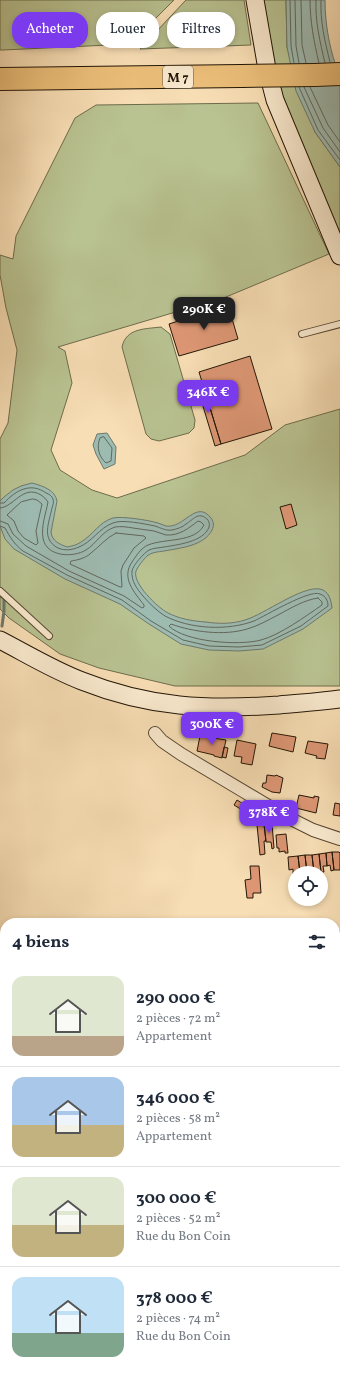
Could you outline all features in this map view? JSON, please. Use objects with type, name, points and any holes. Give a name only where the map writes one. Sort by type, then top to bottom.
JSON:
[{"type":"highway","name":"M 7","points":[[0,79],[340,74]]},
{"type":"main road","points":[[255,0],[266,69],[275,100],[340,256]]},
{"type":"main road","points":[[0,640],[82,681],[120,694],[158,702],[199,707],[226,708],[340,699]]},
{"type":"street","points":[[155,734],[181,754],[285,816],[308,828],[340,839]]},
{"type":"lane","points":[[302,334],[340,324]]},
{"type":"lane","points":[[0,591],[48,636]]},
{"type":"green space","points":[[0,0],[174,0],[159,15],[159,12],[96,12],[96,46],[88,46],[88,12],[12,12],[12,48],[43,48],[0,50]]},
{"type":"green space","points":[[186,0],[244,0],[251,45],[235,46],[235,12],[175,12]]},
{"type":"green space","points":[[264,0],[286,0],[287,47],[315,132],[340,167],[340,237],[313,169],[278,92]]},
{"type":"green space","points":[[167,20],[168,48],[140,49],[159,48],[159,29]]},
{"type":"green space","points":[[258,103],[329,254],[226,297],[58,347],[65,351],[72,383],[51,450],[60,470],[92,490],[117,498],[245,455],[285,425],[340,409],[340,686],[175,686],[99,668],[60,654],[9,618],[0,609],[0,439],[8,423],[17,350],[6,308],[0,275],[0,255],[13,259],[16,236],[75,118],[96,105]]},
{"type":"green space","points":[[161,327],[170,334],[195,420],[194,428],[189,433],[159,441],[151,439],[146,434],[122,347],[124,341],[132,333],[143,329]]},
{"type":"water","points":[[286,0],[325,0],[329,39],[333,58],[340,76],[340,167],[315,132],[296,91],[287,47]]},
{"type":"water","points":[[107,433],[116,447],[115,464],[104,469],[93,445],[97,434]]},
{"type":"water","points":[[32,483],[48,489],[56,497],[57,501],[51,532],[56,542],[67,547],[79,543],[104,522],[113,518],[142,520],[172,526],[195,513],[205,513],[211,518],[213,528],[203,540],[184,547],[155,552],[144,559],[136,571],[138,582],[147,595],[168,613],[196,621],[220,623],[236,622],[253,617],[293,596],[312,589],[320,589],[326,592],[330,599],[332,608],[303,629],[263,649],[239,651],[209,650],[181,644],[120,604],[65,579],[14,549],[5,539],[0,526],[0,501],[13,490]]},
{"type":"building","points":[[228,305],[238,339],[179,356],[169,324]]},
{"type":"building","points":[[250,356],[272,429],[221,444],[199,372]]},
{"type":"building","points":[[202,381],[221,444],[215,446],[196,383]]},
{"type":"building","points":[[291,504],[297,525],[286,529],[280,507]]},
{"type":"building","points":[[272,733],[296,737],[293,752],[269,746]]},
{"type":"building","points":[[200,736],[226,740],[222,758],[197,751]]},
{"type":"building","points":[[237,740],[256,744],[252,765],[241,763],[242,757],[234,756]]},
{"type":"building","points":[[308,741],[328,744],[325,759],[316,758],[317,756],[305,753]]},
{"type":"building","points":[[224,747],[228,748],[226,758],[222,757]]},
{"type":"building","points":[[267,775],[276,775],[283,778],[280,793],[272,792],[262,787],[263,783],[266,783]]},
{"type":"building","points":[[299,795],[314,798],[314,796],[319,797],[316,813],[296,808]]},
{"type":"building","points":[[237,800],[250,808],[247,813],[234,805]]},
{"type":"building","points":[[335,803],[340,804],[340,816],[333,815]]},
{"type":"building","points":[[264,824],[272,824],[274,848],[272,849],[271,842],[266,842]]},
{"type":"building","points":[[264,824],[266,841],[264,841],[265,854],[260,855],[257,825]]},
{"type":"building","points":[[286,834],[288,853],[285,853],[285,851],[279,852],[279,848],[277,848],[276,835]]},
{"type":"building","points":[[332,852],[340,853],[340,870],[334,870]]},
{"type":"building","points":[[332,852],[334,870],[331,871],[330,865],[327,866],[326,853]]},
{"type":"building","points":[[326,853],[327,866],[320,866],[319,854]]},
{"type":"building","points":[[319,854],[320,866],[313,866],[312,855]]},
{"type":"building","points":[[305,855],[306,866],[299,866],[298,856]]},
{"type":"building","points":[[305,855],[312,855],[313,866],[306,866]]},
{"type":"building","points":[[298,856],[299,866],[289,866],[288,857]]},
{"type":"building","points":[[250,866],[259,866],[261,893],[253,893],[253,898],[247,898],[245,880],[251,879]]},
{"type":"waterway","points":[[0,596],[4,598],[2,626]]}]
